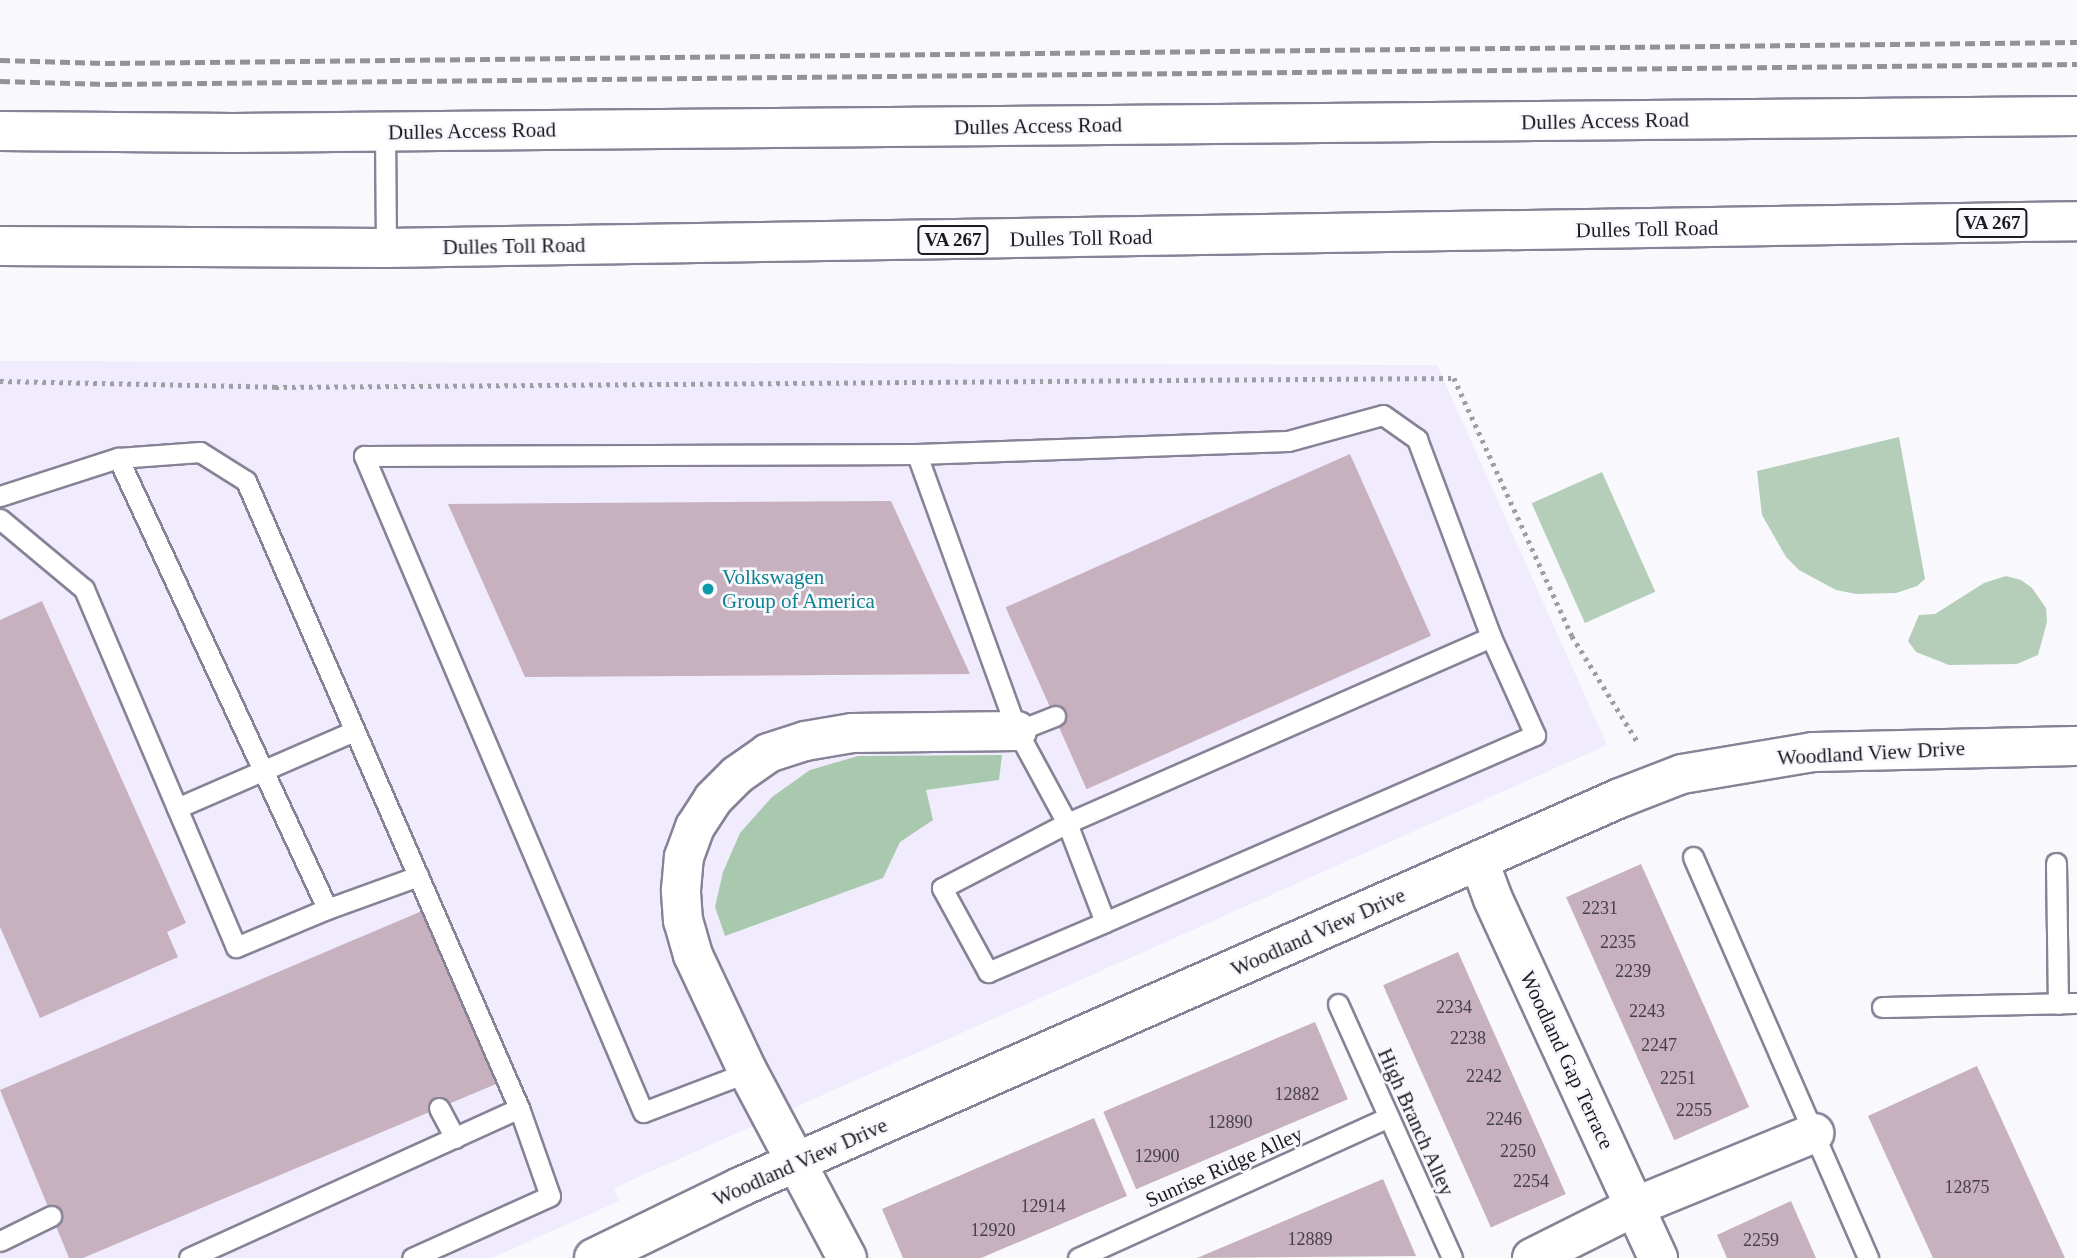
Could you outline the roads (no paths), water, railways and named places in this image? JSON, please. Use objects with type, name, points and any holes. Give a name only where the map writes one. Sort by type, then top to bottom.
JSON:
[{"type":"main road","name":"Dulles Access Road","points":[[0,131],[385,131],[2077,116]]},
{"type":"main road","name":"Dulles Toll Road","points":[[0,246],[386,248],[2077,221]]},
{"type":"main road","points":[[847,1258],[748,1072],[693,955],[683,921],[681,890],[684,857],[695,827],[713,799],[737,775],[768,753],[805,741],[852,733],[1017,731]]},
{"type":"main road","name":"Woodland View Drive","points":[[594,1258],[740,1187],[1682,774],[1749,760],[1813,752],[2077,746]]},
{"type":"main road","name":"Woodland Gap Terrace","points":[[1479,861],[1658,1258]]},
{"type":"main road","points":[[1532,1258],[1634,1207],[1814,1133]]},
{"type":"lane","points":[[385,131],[386,248]]},
{"type":"lane","points":[[748,1072],[643,1112],[364,456],[917,454],[1288,441],[1383,415],[1417,439],[1491,637],[1535,735],[988,972],[942,888],[1067,823],[1491,637]]},
{"type":"lane","points":[[0,496],[118,458],[200,452],[246,481],[519,1108],[550,1196],[412,1258]]},
{"type":"lane","points":[[917,454],[1017,731],[1067,823],[1105,922]]},
{"type":"lane","points":[[118,458],[327,909]]},
{"type":"lane","points":[[0,519],[84,589],[236,947],[327,909],[418,876]]},
{"type":"lane","points":[[1017,731],[1055,716]]},
{"type":"lane","points":[[177,808],[354,731]]},
{"type":"lane","points":[[1693,857],[1868,1258]]},
{"type":"lane","points":[[1882,1007],[2068,1004],[2056,863]]},
{"type":"lane","name":"High Branch Alley","points":[[1338,1004],[1452,1258]]},
{"type":"lane","points":[[439,1108],[455,1138]]},
{"type":"lane","points":[[189,1258],[519,1108]]},
{"type":"lane","name":"Sunrise Ridge Alley","points":[[1078,1258],[1389,1117]]},
{"type":"lane","points":[[0,1241],[51,1216]]},
{"type":"railway","points":[[0,60],[105,63],[2077,42]]},
{"type":"railway","points":[[0,81],[107,84],[2077,64]]},
{"type":"place","name":"Volkswagen Group of America","points":[[708,589]]}]
